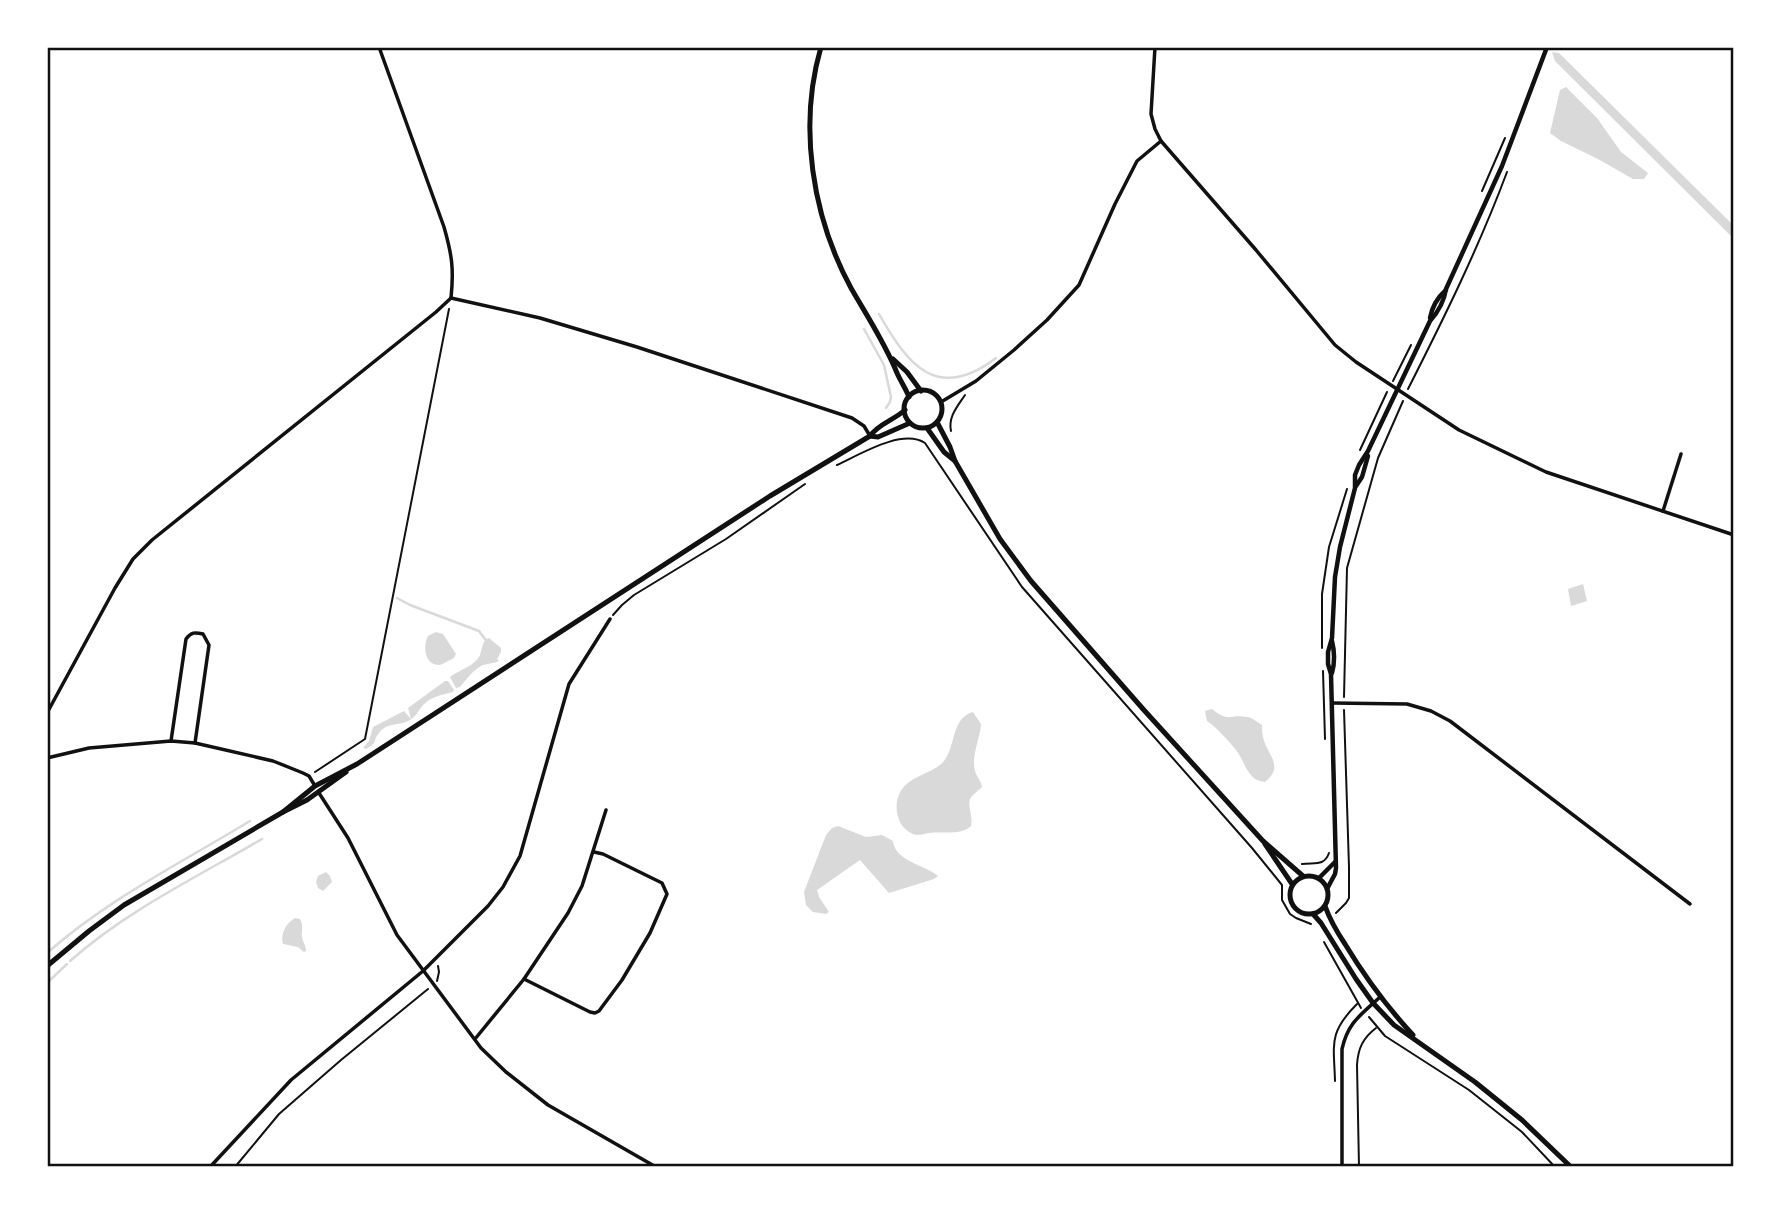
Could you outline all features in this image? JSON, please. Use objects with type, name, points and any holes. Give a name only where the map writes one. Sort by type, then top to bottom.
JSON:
[{"type":"main road","points":[[821,47],[813,89],[810,133],[811,161],[818,200],[841,267],[891,356],[909,397]]},
{"type":"main road","points":[[891,356],[921,391]]},
{"type":"main road","points":[[47,966],[124,905],[307,800],[357,764],[769,496],[870,436],[874,430],[905,410],[909,397],[916,392],[933,393],[941,402],[942,413],[937,422],[927,428],[910,423],[905,410]]},
{"type":"main road","points":[[937,422],[955,461],[1000,539],[1031,581],[1263,841],[1303,876]]},
{"type":"main road","points":[[870,436],[877,436],[910,423]]},
{"type":"main road","points":[[927,428],[944,452],[955,461]]},
{"type":"main road","points":[[283,812],[315,786],[357,764]]},
{"type":"main road","points":[[1263,841],[1292,884]]},
{"type":"main road","points":[[1303,876],[1319,878],[1327,889],[1325,906],[1312,914],[1303,914],[1290,902],[1292,884],[1303,876]]},
{"type":"main road","points":[[1325,906],[1329,918],[1363,974],[1418,1040]]},
{"type":"main road","points":[[1312,914],[1356,979],[1394,1026],[1418,1040],[1475,1082],[1522,1120],[1571,1167]]},
{"type":"street","points":[[47,713],[133,559],[152,540],[451,298],[451,252],[444,227],[379,47]]},
{"type":"street","points":[[1154,47],[1151,114],[1161,141],[1335,345],[1356,362],[1459,430],[1546,472],[1734,535]]},
{"type":"street","points":[[1327,889],[1335,874],[1336,862],[1331,674],[1335,663],[1332,638],[1335,577],[1339,547],[1355,488],[1355,475],[1430,321],[1440,310],[1446,289],[1502,166],[1547,47]]},
{"type":"street","points":[[941,402],[976,381],[1014,350],[1047,320],[1079,285],[1137,161],[1161,141]]},
{"type":"street","points":[[451,298],[540,318],[637,347],[852,418],[864,426],[870,436]]},
{"type":"street","points":[[1663,512],[1681,454]]},
{"type":"street","points":[[210,1167],[291,1080],[423,971],[488,906],[512,874],[520,856],[569,684],[610,619]]},
{"type":"street","points":[[171,741],[186,639],[194,632],[203,634],[209,645],[195,743]]},
{"type":"street","points":[[1332,704],[1408,704],[1431,711],[1450,721],[1689,904]]},
{"type":"street","points":[[47,758],[89,748],[171,741],[195,743],[273,761],[309,776],[348,838],[397,935],[481,1048],[548,1105],[656,1167]]},
{"type":"street","points":[[475,1039],[524,979],[568,913],[582,886],[606,810]]},
{"type":"street","points":[[524,979],[595,1013],[622,979],[650,933],[667,894],[666,888],[662,883],[594,852]]},
{"type":"street","points":[[1319,878],[1336,862]]},
{"type":"street","points":[[1342,1167],[1342,1049],[1351,1024],[1380,997]]},
{"type":"path","points":[[1480,196],[1505,138]]},
{"type":"path","points":[[1329,918],[1349,898],[1344,703],[1347,568],[1378,458],[1406,393],[1486,228],[1508,168]]},
{"type":"path","points":[[309,776],[365,739],[451,298]]},
{"type":"path","points":[[1358,457],[1416,335]]},
{"type":"path","points":[[832,467],[906,437],[918,439],[930,449]]},
{"type":"path","points":[[610,619],[634,595],[726,539],[811,480]]},
{"type":"path","points":[[1322,659],[1322,594],[1327,558],[1350,480]]},
{"type":"path","points":[[1323,673],[1325,743]]},
{"type":"path","points":[[1293,868],[1300,864],[1323,862],[1329,853]]},
{"type":"path","points":[[1286,874],[1280,881],[1282,900],[1290,914],[1318,925]]},
{"type":"path","points":[[1321,937],[1357,1003],[1385,1036],[1469,1090],[1522,1132],[1555,1167]]},
{"type":"path","points":[[235,1167],[279,1114],[433,984],[438,978],[436,958]]},
{"type":"path","points":[[1359,1167],[1358,1054],[1362,1041],[1377,1027]]},
{"type":"shaded area","points":[[1552,52],[1559,53],[1734,226],[1734,239],[1555,61]]},
{"type":"shaded area","points":[[1566,87],[1597,118],[1621,152],[1648,173],[1644,179],[1633,179],[1550,133],[1560,90]]},
{"type":"shaded area","points":[[1583,584],[1587,601],[1571,606],[1568,589]]},
{"type":"shaded area","points":[[436,632],[443,634],[456,654],[454,658],[438,665],[427,658],[425,649],[428,636]]},
{"type":"shaded area","points":[[489,638],[501,648],[497,659],[499,661],[481,666],[456,688],[450,677],[474,662]]},
{"type":"shaded area","points":[[448,681],[453,692],[430,700],[411,719],[408,708]]},
{"type":"shaded area","points":[[1212,709],[1222,716],[1248,717],[1262,725],[1263,737],[1274,765],[1274,771],[1265,782],[1250,774],[1236,750],[1207,721],[1205,711]]},
{"type":"shaded area","points":[[404,711],[411,719],[386,727],[373,745],[363,748],[369,741],[373,727]]},
{"type":"shaded area","points":[[973,712],[981,724],[974,765],[982,787],[970,799],[971,826],[957,832],[919,835],[907,831],[897,813],[900,793],[907,784],[944,761],[957,726],[966,715]]},
{"type":"shaded area","points":[[838,826],[866,837],[882,835],[893,841],[895,848],[904,858],[938,876],[889,893],[860,860],[817,890],[829,912],[813,912],[806,905],[804,892],[826,835]]},
{"type":"shaded area","points":[[326,872],[332,882],[323,891],[318,888],[316,882],[318,876]]},
{"type":"shaded area","points":[[295,918],[300,919],[302,924],[306,949],[304,952],[298,947],[283,944],[284,929]]},
{"type":"waterway","points":[[879,314],[901,349],[926,372],[941,377],[957,377],[975,371],[996,358]]},
{"type":"waterway","points":[[864,329],[884,365],[891,397],[886,408]]},
{"type":"waterway","points":[[397,598],[479,631],[485,639]]},
{"type":"waterway","points":[[47,953],[146,882],[250,821]]},
{"type":"waterway","points":[[70,961],[138,910],[262,839]]},
{"type":"waterway","points":[[47,983],[67,964]]}]
